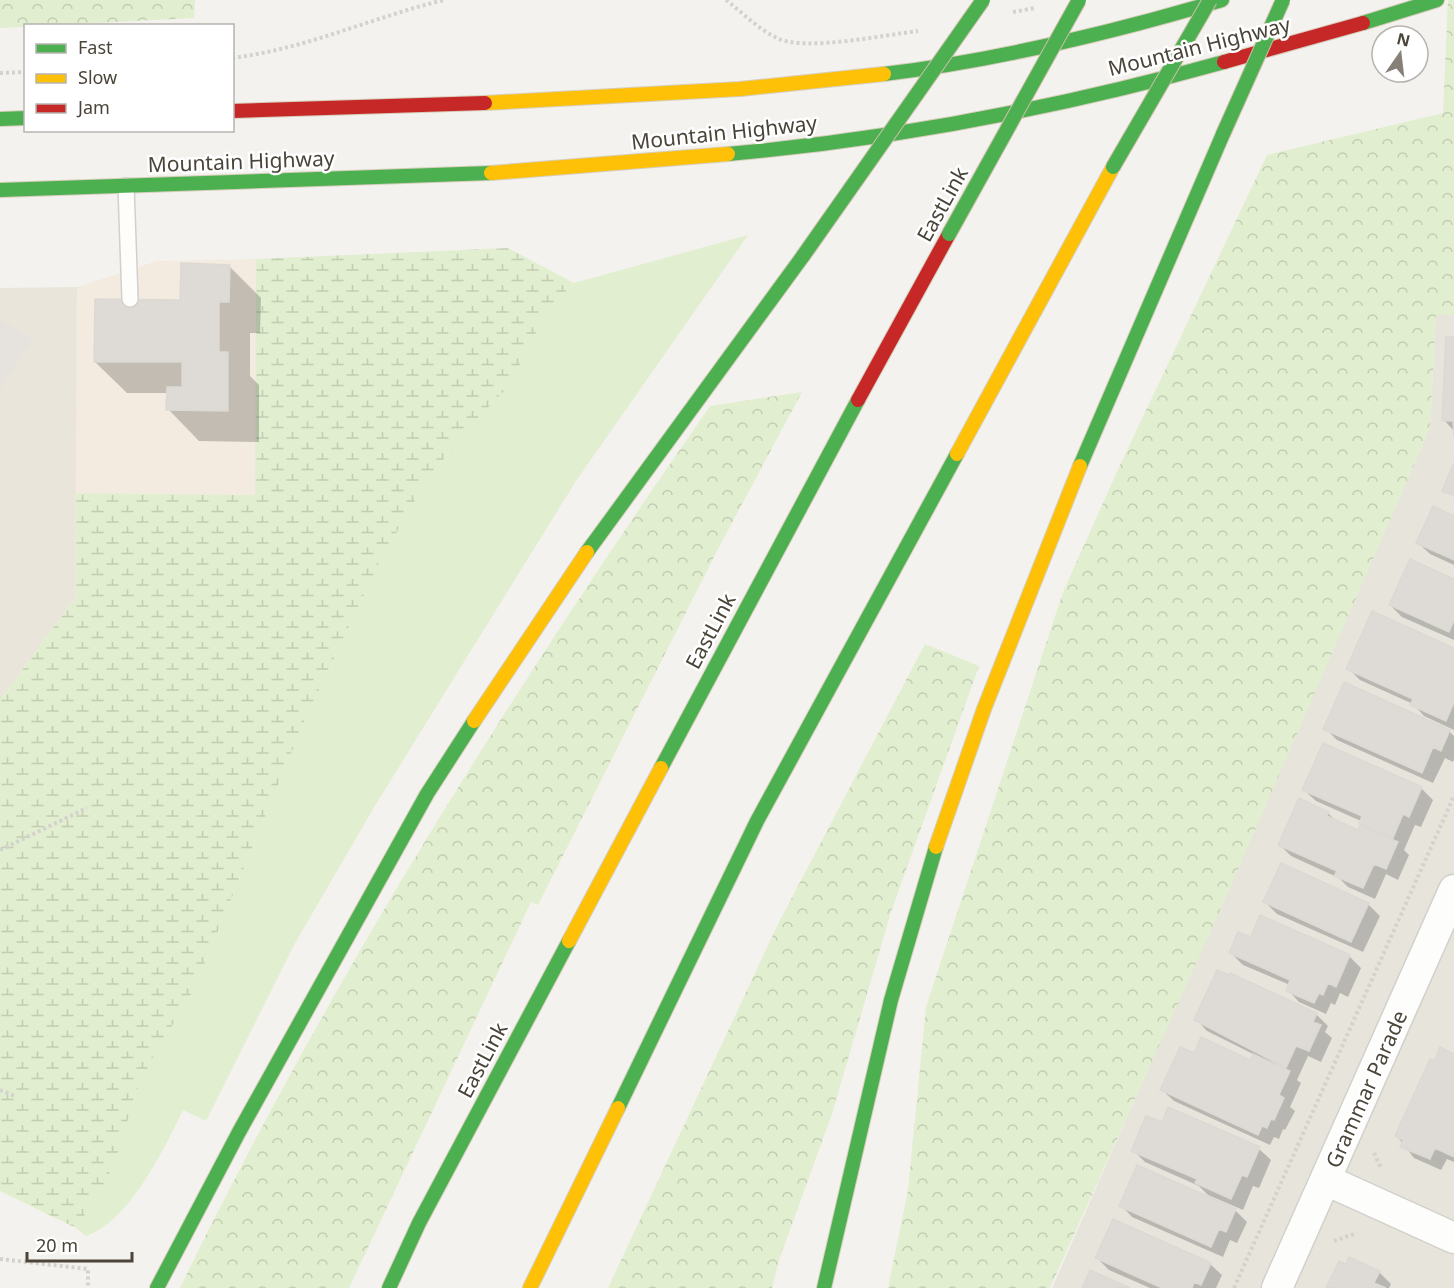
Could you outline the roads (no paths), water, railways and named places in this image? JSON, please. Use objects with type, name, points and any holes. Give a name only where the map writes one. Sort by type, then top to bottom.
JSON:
[{"type":"main road","points":[[158,1288],[244,1122],[427,794],[504,674],[621,502],[803,256],[983,0]]},
{"type":"main road","name":"EastLink","points":[[389,1288],[419,1222],[822,465],[1079,0]]},
{"type":"main road","points":[[530,1288],[757,821],[1113,167],[1210,0]]},
{"type":"main road","name":"Mountain Highway","points":[[234,111],[642,95],[750,88],[875,75],[986,58],[1076,39],[1222,0]]},
{"type":"main road","points":[[824,1288],[891,998],[918,904],[975,735],[1034,573],[1283,0]]},
{"type":"main road","name":"Mountain Highway","points":[[0,190],[436,176],[617,165],[850,138],[989,117],[1167,79],[1322,36],[1437,0]]},
{"type":"main road","points":[[0,119],[24,118]]},
{"type":"street","name":"Grammar Parade","points":[[1277,1288],[1454,890]]},
{"type":"street","points":[[1326,1180],[1454,1238]]},
{"type":"lane","points":[[126,186],[130,299]]}]
